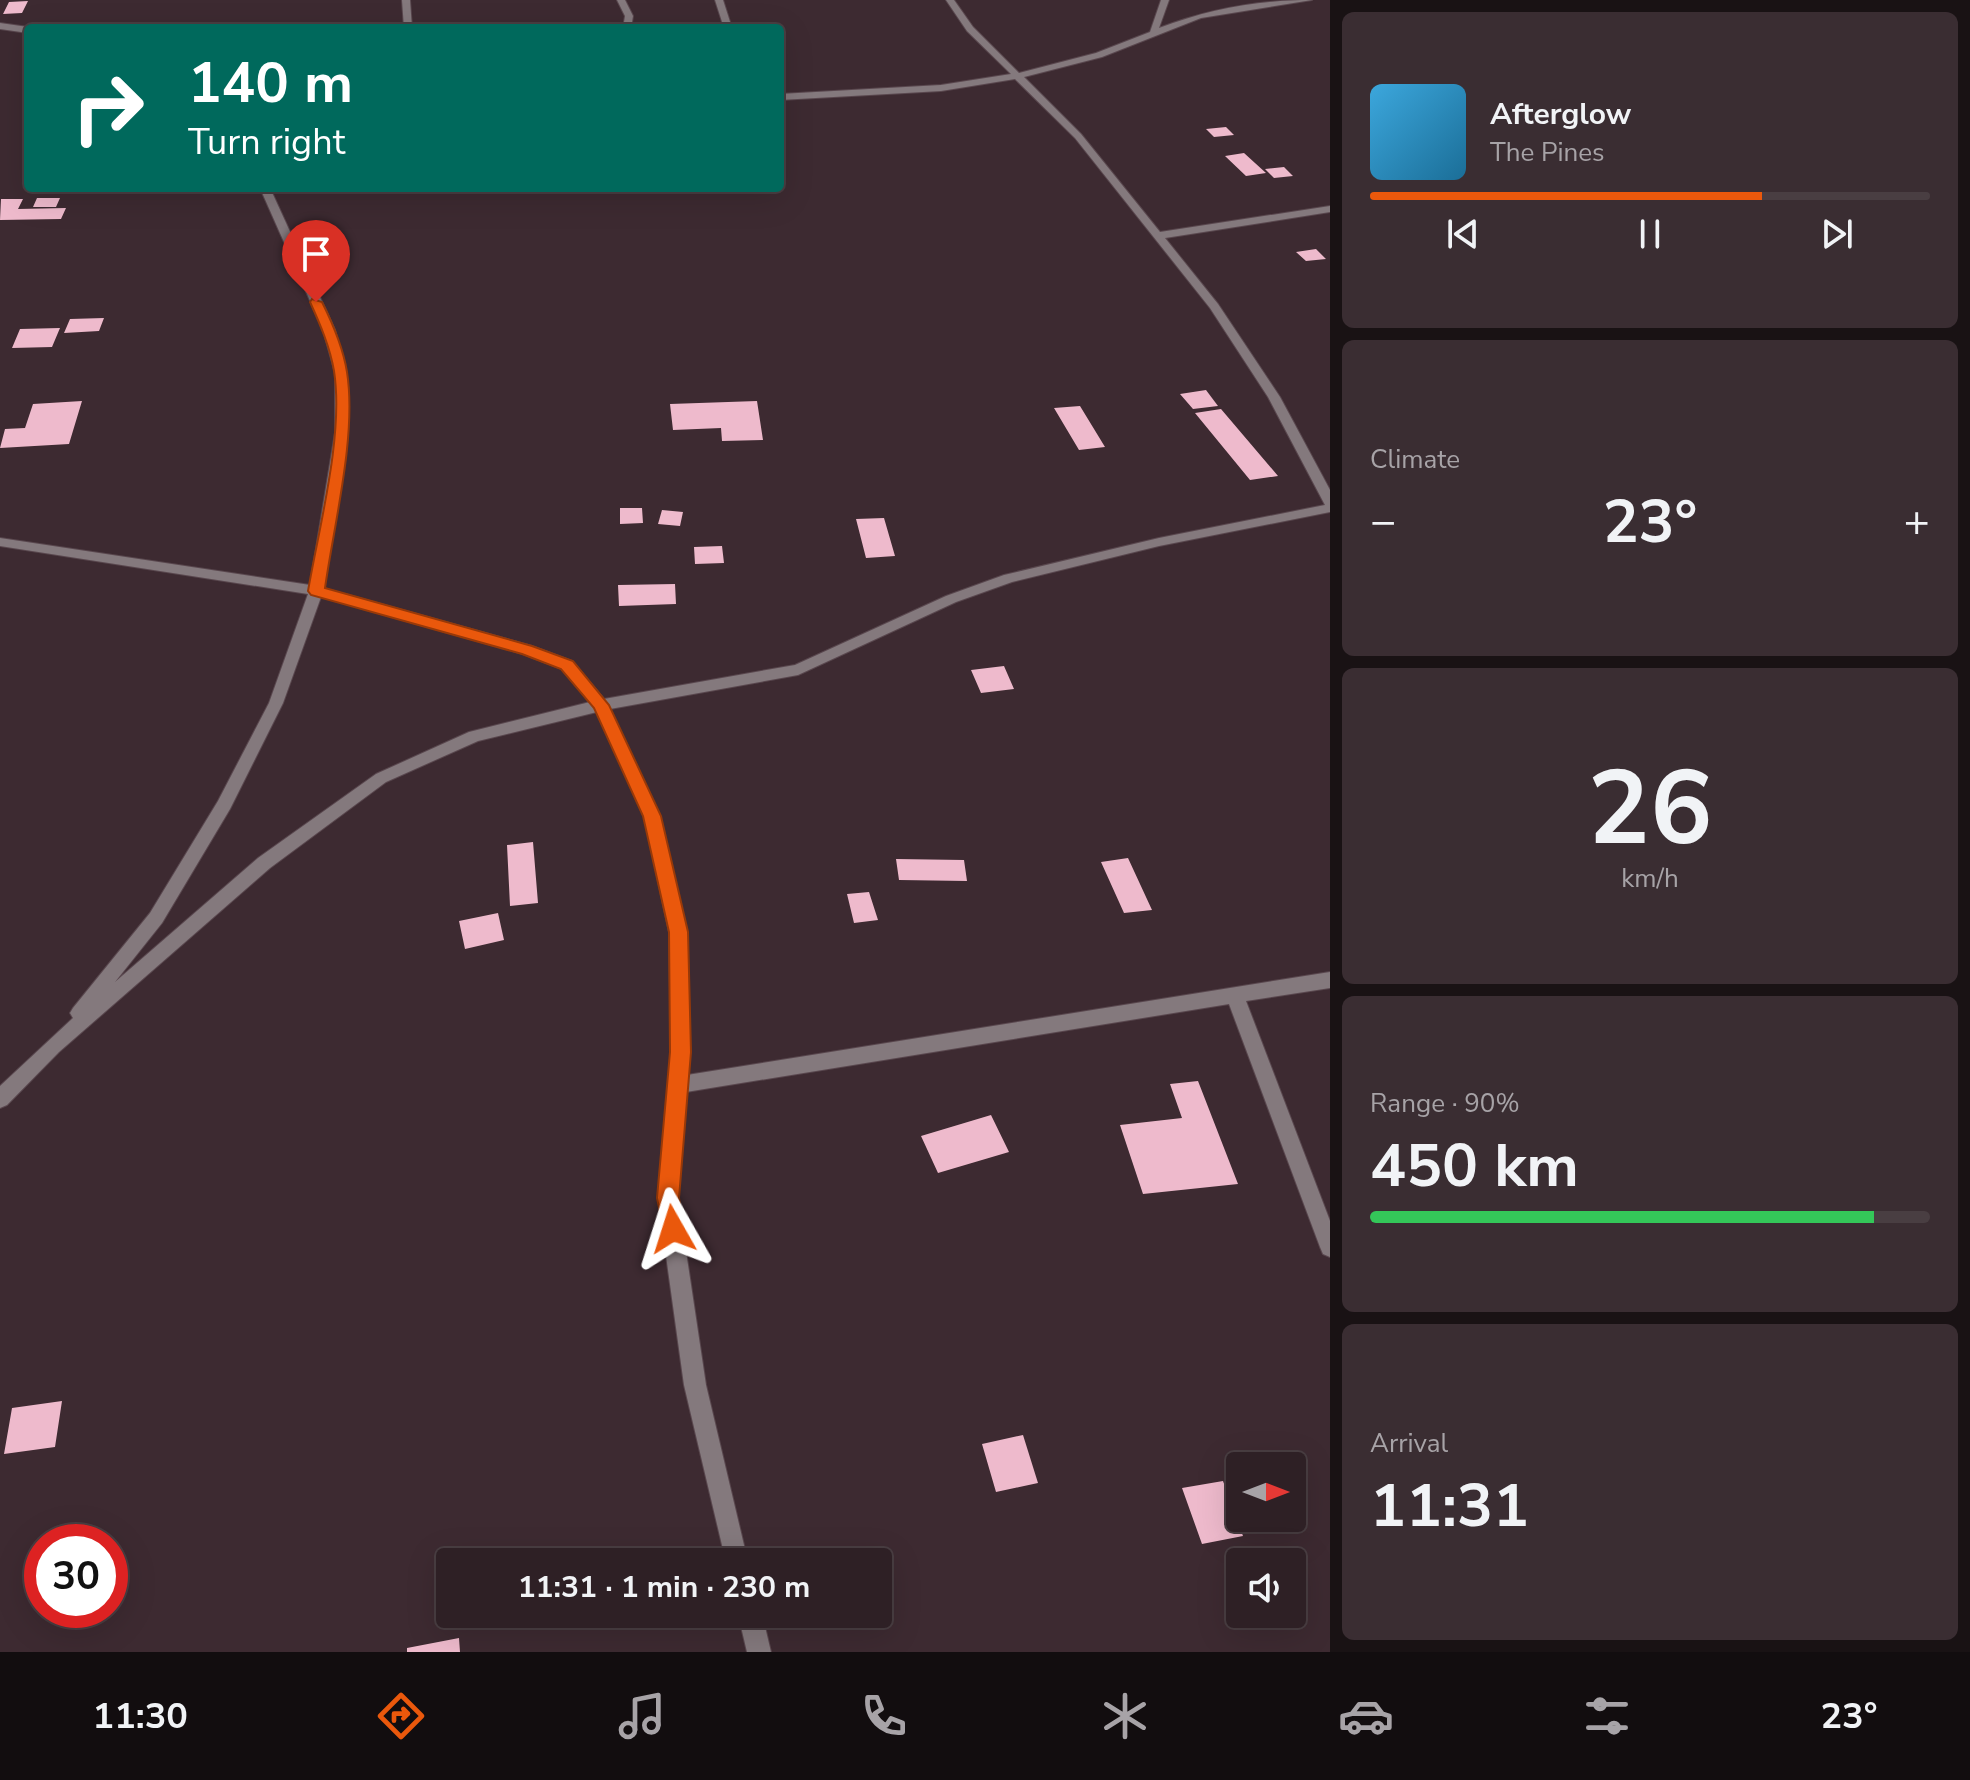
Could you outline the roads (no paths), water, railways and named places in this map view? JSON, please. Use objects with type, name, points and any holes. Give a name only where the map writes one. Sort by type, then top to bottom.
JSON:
[{"type":"street","points":[[406,0],[408,24]]},
{"type":"street","points":[[621,0],[629,16],[628,24]]},
{"type":"street","points":[[719,0],[727,24]]},
{"type":"street","points":[[0,1099],[53,1046],[264,863],[381,778],[474,736],[601,705],[798,670],[951,599],[1009,578],[1330,505],[1274,397],[1214,306],[1078,136],[970,29],[950,0]]},
{"type":"street","points":[[1154,32],[1165,0]]},
{"type":"street","points":[[784,97],[941,88],[1018,76],[1099,55],[1199,16],[1270,3],[1308,0]]},
{"type":"street","points":[[0,26],[24,29]]},
{"type":"street","points":[[0,1081],[53,1046],[156,918],[224,805],[276,703],[316,591],[341,433],[341,373],[329,330],[267,192]]},
{"type":"street","points":[[1156,236],[1330,209]]},
{"type":"street","points":[[0,542],[316,591],[527,650],[567,665],[601,705],[652,816],[678,932],[678,1085],[668,1198],[695,1385],[734,1548]]},
{"type":"street","points":[[678,1085],[1330,980]]},
{"type":"street","points":[[1235,995],[1330,1247]]},
{"type":"street","points":[[753,1628],[759,1652]]}]
